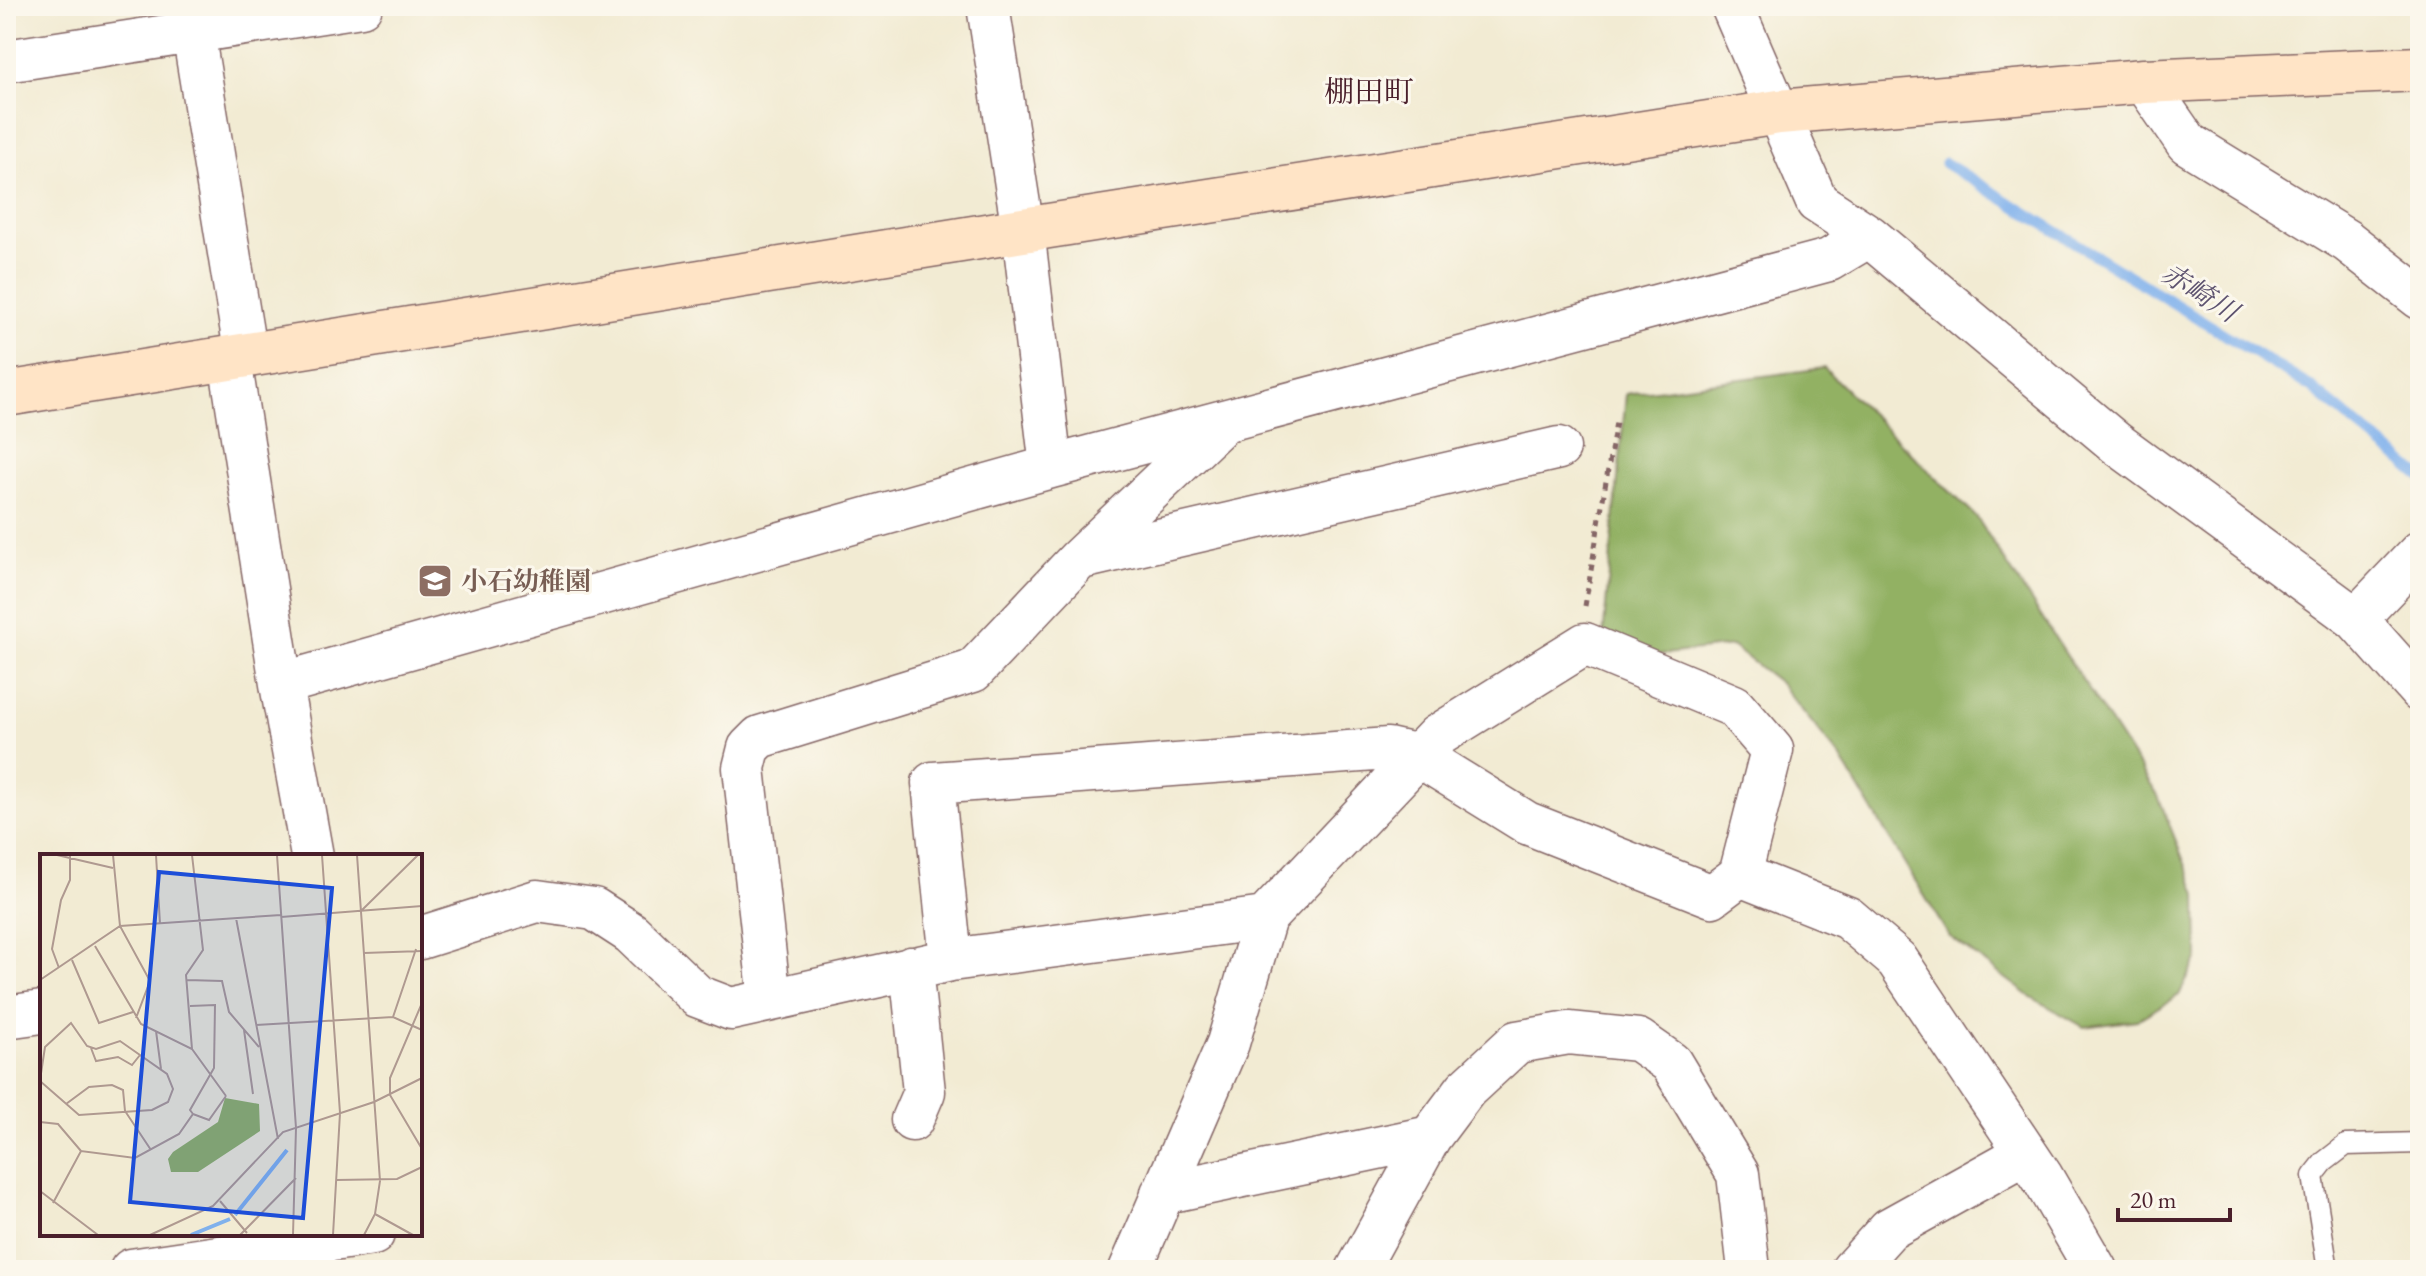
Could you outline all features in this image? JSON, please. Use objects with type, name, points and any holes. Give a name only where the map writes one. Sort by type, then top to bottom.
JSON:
[{"type":"street","points":[[6,61],[191,19],[361,6]]},
{"type":"street","points":[[988,6],[1023,230],[1051,467]]},
{"type":"street","points":[[1732,6],[1817,202],[1869,236],[2116,443],[2356,619],[2420,691]]},
{"type":"street","points":[[191,19],[281,684],[312,854]]},
{"type":"street","points":[[6,394],[1779,112],[2144,81],[2420,69]]},
{"type":"street","points":[[2144,81],[2187,143],[2347,241],[2420,298]]},
{"type":"street","points":[[281,684],[1051,467],[1829,260],[1869,236]]},
{"type":"street","points":[[770,1000],[744,768],[749,748],[760,737],[973,671],[1079,559],[1224,421]]},
{"type":"street","points":[[1079,559],[1559,448]]},
{"type":"street","points":[[2356,619],[2420,552]]},
{"type":"street","points":[[951,960],[933,783],[1388,749],[1419,756],[1527,823],[1712,896],[1740,875],[1772,750],[1734,706],[1583,635],[1437,736],[1419,756],[1265,918],[1228,1043],[1130,1270]]},
{"type":"street","points":[[1740,875],[1848,918],[1897,960],[2026,1153],[2096,1270]]},
{"type":"street","points":[[422,937],[537,901],[594,909],[631,933],[697,996],[731,1009],[951,960],[1265,918]]},
{"type":"street","points":[[911,968],[924,1092],[912,1120]]},
{"type":"street","points":[[6,1017],[40,1012]]},
{"type":"street","points":[[1357,1270],[1430,1137],[1466,1089],[1517,1042],[1569,1033],[1638,1040],[1671,1063],[1738,1174],[1749,1270]]},
{"type":"street","points":[[1162,1193],[1430,1137]]},
{"type":"street","points":[[1852,1270],[1889,1229],[2026,1153]]},
{"type":"street","points":[[131,1270],[360,1236]]},
{"type":"street","points":[[373,1236],[379,1270]]},
{"type":"lane","points":[[2328,1270],[2313,1176],[2324,1162],[2346,1145],[2420,1143]]},
{"type":"path","points":[[1583,635],[1616,422]]},
{"type":"green space","points":[[1824,368],[1977,518],[2158,796],[2197,894],[2198,958],[2179,995],[2137,1020],[2084,1027],[2028,995],[1949,936],[1840,757],[1780,683],[1732,646],[1649,656],[1602,648],[1626,394]]},
{"type":"waterway","name":"赤崎川","points":[[1945,163],[2312,388],[2420,476]]},
{"type":"place","name":"小石幼稚園","points":[[435,581]]},
{"type":"district","name":"棚田町","points":[[1369,91]]}]
